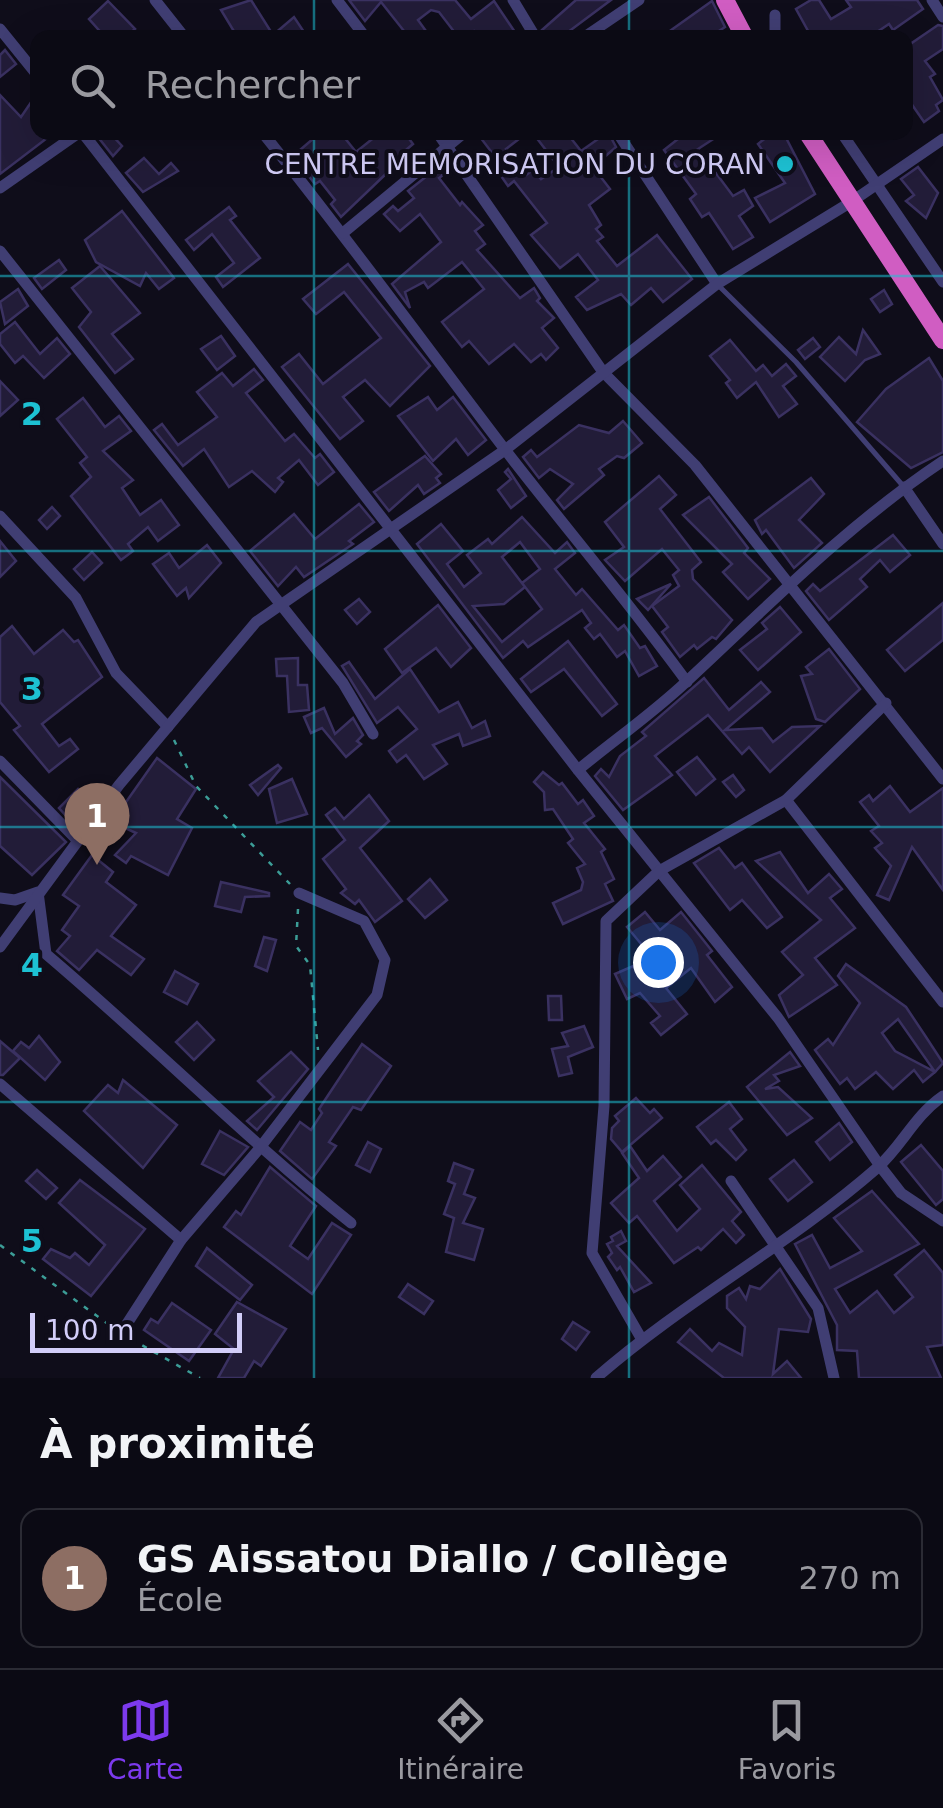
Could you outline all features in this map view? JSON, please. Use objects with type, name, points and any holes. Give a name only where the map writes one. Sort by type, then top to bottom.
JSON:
[{"type":"highway","points":[[725,0],[741,30]]},
{"type":"highway","points":[[812,140],[943,340]]},
{"type":"street","points":[[155,0],[179,30]]},
{"type":"street","points":[[337,0],[360,30]]},
{"type":"street","points":[[513,0],[531,30]]},
{"type":"street","points":[[594,30],[639,0]]},
{"type":"street","points":[[932,0],[943,18]]},
{"type":"street","points":[[775,15],[775,30]]},
{"type":"street","points":[[0,29],[30,66]]},
{"type":"street","points":[[0,948],[77,840],[256,622],[392,532],[505,450],[717,284],[852,202],[943,139]]},
{"type":"street","points":[[0,188],[69,140]]},
{"type":"street","points":[[87,140],[578,770],[778,1018],[902,1194],[943,1221]]},
{"type":"street","points":[[268,140],[343,232],[505,450],[604,570],[686,682]]},
{"type":"street","points":[[443,140],[603,372],[694,465],[943,779]]},
{"type":"street","points":[[343,232],[456,140]]},
{"type":"street","points":[[622,140],[717,284]]},
{"type":"street","points":[[847,140],[943,282]]},
{"type":"street","points":[[0,251],[343,684],[373,734]]},
{"type":"street","points":[[578,770],[686,682],[788,582],[904,487],[943,461]]},
{"type":"street","points":[[904,487],[943,544]]},
{"type":"street","points":[[0,516],[76,598],[116,673],[168,727]]},
{"type":"street","points":[[641,1338],[592,1253],[604,1106],[606,921],[659,871],[786,800],[886,703]]},
{"type":"street","points":[[0,761],[77,840]]},
{"type":"street","points":[[786,800],[943,1002]]},
{"type":"street","points":[[0,898],[15,900],[38,892]]},
{"type":"street","points":[[38,892],[46,954],[140,1034],[259,1150],[351,1223]]},
{"type":"street","points":[[121,1333],[181,1240],[259,1150],[377,995],[385,960],[364,921],[299,893]]},
{"type":"street","points":[[0,1084],[181,1240]]},
{"type":"street","points":[[596,1378],[641,1338],[778,1244],[880,1166],[922,1110],[943,1096]]},
{"type":"street","points":[[731,1181],[778,1244],[818,1308],[834,1378]]},
{"type":"lane","points":[[717,284],[796,362],[904,487]]},
{"type":"path","points":[[168,727],[196,786],[299,893],[296,946],[310,965],[320,1067]]},
{"type":"path","points":[[0,1245],[121,1333],[200,1378]]},
{"type":"building","points":[[251,0],[270,30],[233,30],[221,10]]},
{"type":"building","points":[[349,0],[455,0],[471,19],[494,1],[514,30],[453,30],[439,12],[431,10],[418,20],[425,30],[403,30],[381,2],[365,21]]},
{"type":"building","points":[[576,0],[611,0],[571,30],[542,30]]},
{"type":"building","points":[[819,0],[831,19],[851,7],[846,0],[917,0],[923,9],[893,30],[889,24],[880,30],[808,30],[796,9]]},
{"type":"building","points":[[108,1],[135,29],[99,30],[89,19]]},
{"type":"building","points":[[712,1],[725,27],[720,30],[671,30]]},
{"type":"building","points":[[294,17],[303,30],[279,30]]},
{"type":"building","points":[[938,25],[943,26],[943,49],[925,61],[935,74],[930,77],[943,100],[936,105],[939,111],[924,122],[913,106],[913,42]]},
{"type":"building","points":[[5,50],[16,64],[0,77],[0,55]]},
{"type":"building","points":[[0,95],[21,117],[30,104],[30,140],[45,140],[0,174]]},
{"type":"building","points":[[100,140],[116,140],[122,146],[113,156]]},
{"type":"building","points":[[312,140],[346,140],[356,152],[371,140],[410,140],[413,144],[387,166],[390,170],[341,217],[331,204],[335,200],[320,181],[315,184],[293,156]]},
{"type":"building","points":[[482,140],[518,140],[506,149],[526,175],[533,170],[541,179],[559,167],[538,140],[572,140],[581,151],[597,140],[612,140],[616,147],[593,167],[610,189],[589,205],[601,225],[596,229],[603,237],[597,241],[617,266],[657,235],[692,279],[663,302],[651,288],[631,305],[621,294],[587,310],[576,297],[598,280],[578,254],[560,268],[531,235],[547,223],[514,181],[508,186],[492,163],[496,158]]},
{"type":"building","points":[[677,140],[712,140],[698,149],[733,196],[744,190],[753,206],[739,216],[753,237],[733,249],[709,213],[702,217],[690,199],[696,194],[664,150]]},
{"type":"building","name":"CENTRE MEMORISATION DU CORAN","points":[[763,140],[787,140],[815,194],[770,222],[755,198],[785,183],[758,144]]},
{"type":"building","points":[[144,158],[159,174],[171,163],[178,171],[143,192],[126,173]]},
{"type":"building","points":[[918,167],[938,193],[926,218],[906,201],[914,195],[901,179]]},
{"type":"building","points":[[437,168],[443,175],[439,178],[460,205],[462,202],[483,225],[475,231],[485,244],[477,250],[520,298],[534,288],[540,298],[537,301],[554,318],[542,328],[558,348],[546,360],[541,354],[531,362],[514,344],[489,364],[469,341],[462,347],[442,322],[484,289],[462,262],[428,288],[424,282],[405,292],[410,308],[392,284],[441,242],[420,214],[400,231],[384,214],[393,206],[398,211],[414,198],[408,191]]},
{"type":"building","points":[[229,207],[236,216],[230,220],[260,258],[223,287],[216,277],[234,263],[212,234],[194,250],[186,240]]},
{"type":"building","points":[[122,211],[174,278],[159,289],[146,273],[140,286],[96,262],[85,240]]},
{"type":"building","points":[[59,260],[66,270],[42,289],[34,278]]},
{"type":"building","points":[[348,264],[430,366],[390,406],[365,380],[343,397],[363,421],[340,439],[282,367],[299,354],[323,384],[381,338],[344,292],[316,314],[303,299]]},
{"type":"building","points":[[100,266],[140,313],[112,334],[133,359],[115,373],[79,327],[91,312],[72,288]]},
{"type":"building","points":[[18,289],[28,306],[5,324],[0,302]]},
{"type":"building","points":[[884,290],[892,304],[880,312],[871,299]]},
{"type":"building","points":[[15,322],[40,354],[57,338],[70,354],[44,378],[23,356],[15,363],[0,344],[0,334]]},
{"type":"building","points":[[863,330],[880,354],[865,360],[845,381],[820,357],[839,337],[856,354]]},
{"type":"building","points":[[221,336],[235,356],[217,370],[201,349]]},
{"type":"building","points":[[813,338],[820,347],[805,359],[798,350]]},
{"type":"building","points":[[730,340],[756,371],[763,365],[772,376],[786,364],[796,376],[783,386],[797,404],[779,417],[756,382],[737,398],[726,383],[730,380],[710,356]]},
{"type":"building","points":[[929,358],[943,381],[943,452],[911,468],[857,422],[886,389]]},
{"type":"building","points":[[254,369],[263,380],[246,393],[285,441],[294,434],[315,458],[320,454],[334,472],[318,485],[299,460],[278,478],[283,482],[275,492],[252,471],[229,487],[204,449],[183,466],[154,430],[162,424],[178,445],[217,417],[197,392],[222,373],[233,386]]},
{"type":"building","points":[[0,381],[18,400],[0,416]]},
{"type":"building","points":[[428,397],[437,410],[453,397],[486,440],[468,455],[456,439],[433,461],[398,416]]},
{"type":"building","points":[[83,398],[105,427],[119,416],[131,431],[103,451],[133,480],[122,488],[140,515],[161,500],[179,525],[158,541],[148,527],[128,544],[133,551],[121,560],[71,496],[91,477],[80,463],[87,457],[57,419]]},
{"type":"building","points":[[623,421],[642,443],[624,458],[617,456],[599,469],[604,475],[564,509],[557,500],[573,484],[550,469],[539,478],[523,457],[531,450],[537,457],[579,425],[609,433]]},
{"type":"building","points":[[425,456],[441,474],[436,478],[440,483],[424,494],[418,485],[389,511],[374,492]]},
{"type":"building","points":[[508,469],[526,496],[511,508],[498,490],[511,479],[505,472]]},
{"type":"building","points":[[659,476],[676,495],[660,509],[701,562],[692,570],[693,579],[732,620],[716,639],[712,637],[697,649],[694,645],[680,657],[662,632],[668,627],[652,606],[679,586],[673,575],[679,570],[662,549],[625,581],[605,560],[624,547],[605,522]]},
{"type":"building","points":[[811,478],[824,494],[799,520],[822,543],[794,568],[766,530],[762,534],[755,520]]},
{"type":"building","points":[[709,497],[748,548],[744,553],[770,579],[748,599],[723,572],[732,564],[683,515]]},
{"type":"building","points":[[359,504],[374,522],[349,541],[353,544],[304,577],[296,567],[278,586],[250,551],[294,514],[315,539]]},
{"type":"building","points":[[52,507],[60,516],[47,529],[39,520]]},
{"type":"building","points":[[522,517],[555,553],[567,542],[575,553],[555,569],[576,595],[582,589],[618,630],[624,625],[640,648],[645,646],[657,666],[639,676],[625,651],[617,657],[600,634],[594,639],[585,628],[591,623],[582,610],[528,647],[523,641],[503,658],[417,544],[441,524],[463,551],[447,564],[464,587],[481,573],[467,555],[488,539],[492,544]],"holes":[[[520,542],[540,569],[522,583],[542,609],[502,642],[473,606],[504,604],[525,587],[502,557]]]},
{"type":"building","points":[[893,535],[910,555],[890,572],[880,560],[860,579],[867,587],[829,620],[806,591],[813,584],[820,591]]},
{"type":"building","points":[[0,541],[16,561],[0,577]]},
{"type":"building","points":[[207,545],[221,563],[189,598],[186,588],[177,596],[153,564],[169,553],[179,568]]},
{"type":"building","points":[[92,552],[102,563],[84,580],[74,569]]},
{"type":"building","points":[[671,584],[648,610],[637,599]]},
{"type":"building","points":[[359,599],[370,612],[357,624],[345,610]]},
{"type":"building","points":[[943,603],[943,640],[905,671],[887,650]]},
{"type":"building","points":[[438,605],[471,648],[451,667],[436,648],[402,673],[385,649]]},
{"type":"building","points":[[780,607],[801,632],[758,670],[740,650],[767,629],[762,623]]},
{"type":"building","points":[[12,626],[34,654],[63,630],[74,642],[78,640],[102,677],[42,724],[59,746],[70,739],[78,749],[49,772],[14,730],[20,726],[0,702],[0,637]]},
{"type":"building","points":[[568,641],[617,704],[602,716],[564,669],[531,692],[521,679]]},
{"type":"building","points":[[829,649],[860,689],[825,722],[816,719],[801,676],[812,674],[806,667]]},
{"type":"building","points":[[298,658],[298,685],[307,685],[309,710],[289,712],[287,676],[277,676],[276,659]]},
{"type":"building","points":[[349,662],[375,699],[410,669],[439,712],[458,702],[472,728],[485,721],[490,736],[463,746],[459,734],[433,745],[447,764],[424,779],[406,755],[397,762],[389,751],[417,729],[398,707],[377,723],[342,666]]},
{"type":"building","points":[[704,678],[729,710],[761,682],[770,692],[725,730],[762,728],[773,742],[792,727],[820,726],[770,772],[749,747],[742,754],[708,715],[655,756],[672,775],[623,810],[595,776],[601,769],[609,777],[620,756],[646,736],[642,732]]},
{"type":"building","points":[[324,708],[335,734],[353,718],[363,735],[357,741],[361,744],[346,757],[322,728],[311,733],[304,717]]},
{"type":"building","points":[[697,757],[715,779],[696,795],[677,772]]},
{"type":"building","points":[[157,758],[196,789],[177,819],[192,828],[168,875],[131,856],[126,863],[115,855],[136,833],[112,822]]},
{"type":"building","points":[[278,765],[281,768],[258,795],[250,785]]},
{"type":"building","points":[[543,772],[559,785],[562,783],[578,804],[583,800],[594,816],[584,823],[605,849],[601,852],[614,879],[605,884],[613,901],[563,924],[553,903],[581,890],[583,882],[577,868],[585,864],[568,843],[573,839],[553,809],[545,810],[544,792],[534,782]]},
{"type":"building","points":[[733,775],[744,790],[736,797],[723,782]]},
{"type":"building","points":[[0,777],[66,842],[32,875],[0,846]]},
{"type":"building","points":[[292,779],[307,814],[277,823],[269,789]]},
{"type":"building","points":[[890,786],[910,812],[943,788],[943,890],[912,847],[889,900],[877,895],[891,866],[875,848],[882,843],[871,831],[879,826],[860,802],[869,795],[873,801]]},
{"type":"building","points":[[78,789],[88,799],[68,818],[59,808]]},
{"type":"building","points":[[369,795],[389,821],[360,848],[402,901],[375,922],[359,900],[355,904],[341,893],[346,889],[323,859],[345,840],[326,815],[335,808],[344,819]]},
{"type":"building","points":[[719,848],[735,868],[742,863],[782,917],[767,928],[742,900],[730,910],[694,863]]},
{"type":"building","points":[[780,852],[808,893],[829,874],[842,889],[830,898],[855,928],[815,958],[837,985],[789,1017],[779,995],[803,975],[782,952],[821,920],[756,861]]},
{"type":"building","points":[[92,855],[113,872],[106,882],[136,905],[111,936],[144,959],[131,975],[97,950],[79,970],[57,951],[70,936],[62,930],[79,906],[63,895]]},
{"type":"building","points":[[430,879],[447,900],[425,918],[408,899]]},
{"type":"building","points":[[221,882],[269,896],[245,897],[241,912],[215,906]]},
{"type":"building","points":[[645,912],[660,930],[681,912],[712,951],[707,955],[732,987],[715,1002],[691,968],[666,988],[687,1014],[661,1035],[651,1023],[660,1016],[640,993],[627,999],[615,974],[645,961],[636,955],[642,945],[627,927]]},
{"type":"building","points":[[264,937],[276,940],[267,971],[255,966]]},
{"type":"building","points":[[846,964],[906,1007],[943,1063],[935,1072],[923,1082],[914,1070],[893,1089],[876,1072],[855,1089],[847,1078],[840,1084],[815,1050],[828,1039],[833,1045],[860,1003],[838,976]],"holes":[[[898,1019],[935,1072],[895,1051],[882,1033]]]},
{"type":"building","points":[[175,971],[198,984],[187,1004],[164,992]]},
{"type":"building","points":[[548,996],[561,996],[562,1020],[549,1020]]},
{"type":"building","points":[[197,1022],[214,1040],[194,1060],[176,1042]]},
{"type":"building","points":[[584,1026],[593,1047],[568,1057],[572,1073],[559,1076],[552,1049],[568,1046],[562,1033]]},
{"type":"building","points":[[39,1036],[60,1062],[45,1080],[13,1051],[21,1042],[29,1048]]},
{"type":"building","points":[[0,1041],[20,1058],[3,1075],[0,1075]]},
{"type":"building","points":[[362,1044],[391,1066],[361,1110],[353,1107],[329,1142],[336,1146],[312,1179],[280,1151],[300,1122],[311,1130],[322,1113],[319,1109]]},
{"type":"building","points":[[291,1052],[308,1069],[257,1130],[247,1121],[274,1097],[258,1081]]},
{"type":"building","points":[[790,1052],[800,1066],[774,1075],[779,1081],[765,1089],[778,1087],[812,1118],[787,1135],[747,1087]]},
{"type":"building","points":[[123,1080],[177,1125],[143,1168],[84,1111],[108,1085],[118,1093]]},
{"type":"building","points":[[636,1098],[650,1113],[654,1109],[662,1118],[622,1152],[611,1139],[612,1128],[619,1121],[615,1116]]},
{"type":"building","points":[[729,1102],[742,1119],[730,1129],[746,1150],[736,1160],[716,1140],[711,1144],[697,1127]]},
{"type":"building","points":[[839,1123],[852,1142],[830,1160],[816,1142]]},
{"type":"building","points":[[220,1131],[248,1147],[224,1175],[202,1164]]},
{"type":"building","points":[[368,1142],[381,1149],[370,1172],[356,1165]]},
{"type":"building","points":[[921,1145],[943,1171],[943,1199],[936,1205],[901,1162]]},
{"type":"building","points":[[630,1146],[647,1171],[663,1156],[681,1177],[654,1201],[677,1231],[700,1209],[680,1185],[702,1165],[741,1212],[732,1221],[744,1235],[736,1243],[723,1229],[701,1250],[698,1247],[674,1263],[637,1216],[629,1223],[611,1203],[639,1178],[622,1153]]},
{"type":"building","points":[[794,1160],[812,1182],[788,1201],[770,1179]]},
{"type":"building","points":[[454,1163],[473,1170],[464,1194],[475,1198],[463,1223],[483,1229],[474,1260],[446,1252],[454,1218],[444,1214],[455,1184],[448,1181]]},
{"type":"building","points":[[270,1167],[316,1206],[290,1246],[308,1259],[332,1223],[351,1235],[312,1294],[224,1227],[236,1211],[241,1215]]},
{"type":"building","points":[[37,1170],[57,1188],[46,1199],[26,1181]]},
{"type":"building","points":[[80,1180],[145,1229],[91,1296],[43,1259],[51,1249],[70,1258],[75,1253],[89,1265],[105,1245],[59,1203]]},
{"type":"building","points":[[872,1191],[919,1244],[835,1289],[850,1313],[877,1291],[894,1313],[913,1297],[895,1275],[924,1250],[943,1273],[943,1345],[927,1347],[941,1378],[859,1378],[857,1351],[837,1350],[837,1325],[795,1244],[812,1235],[830,1268],[862,1251],[834,1218]]},
{"type":"building","points":[[621,1231],[626,1241],[617,1246],[651,1283],[634,1292],[620,1267],[617,1270],[608,1257],[612,1253],[607,1244]]},
{"type":"building","points":[[207,1248],[252,1285],[240,1300],[196,1266]]},
{"type":"building","points":[[780,1269],[811,1319],[808,1332],[779,1329],[773,1374],[787,1361],[801,1378],[724,1378],[678,1342],[690,1329],[712,1351],[719,1343],[742,1355],[745,1327],[727,1308],[727,1296],[739,1288],[746,1299],[750,1286],[760,1289]]},
{"type":"building","points":[[408,1284],[433,1301],[424,1314],[399,1297]]},
{"type":"building","points":[[237,1302],[286,1329],[261,1366],[254,1361],[244,1378],[218,1378],[234,1349],[215,1334]]},
{"type":"building","points":[[172,1303],[211,1330],[189,1361],[144,1330],[151,1319],[158,1323]]},
{"type":"building","points":[[573,1322],[589,1332],[576,1350],[562,1339]]},
{"type":"place","name":"CENTRE MEMORISATION DU CORAN","points":[[785,164]]},
{"type":"place","name":"GS Aissatou Diallo / Collège","points":[[97,865]]}]
